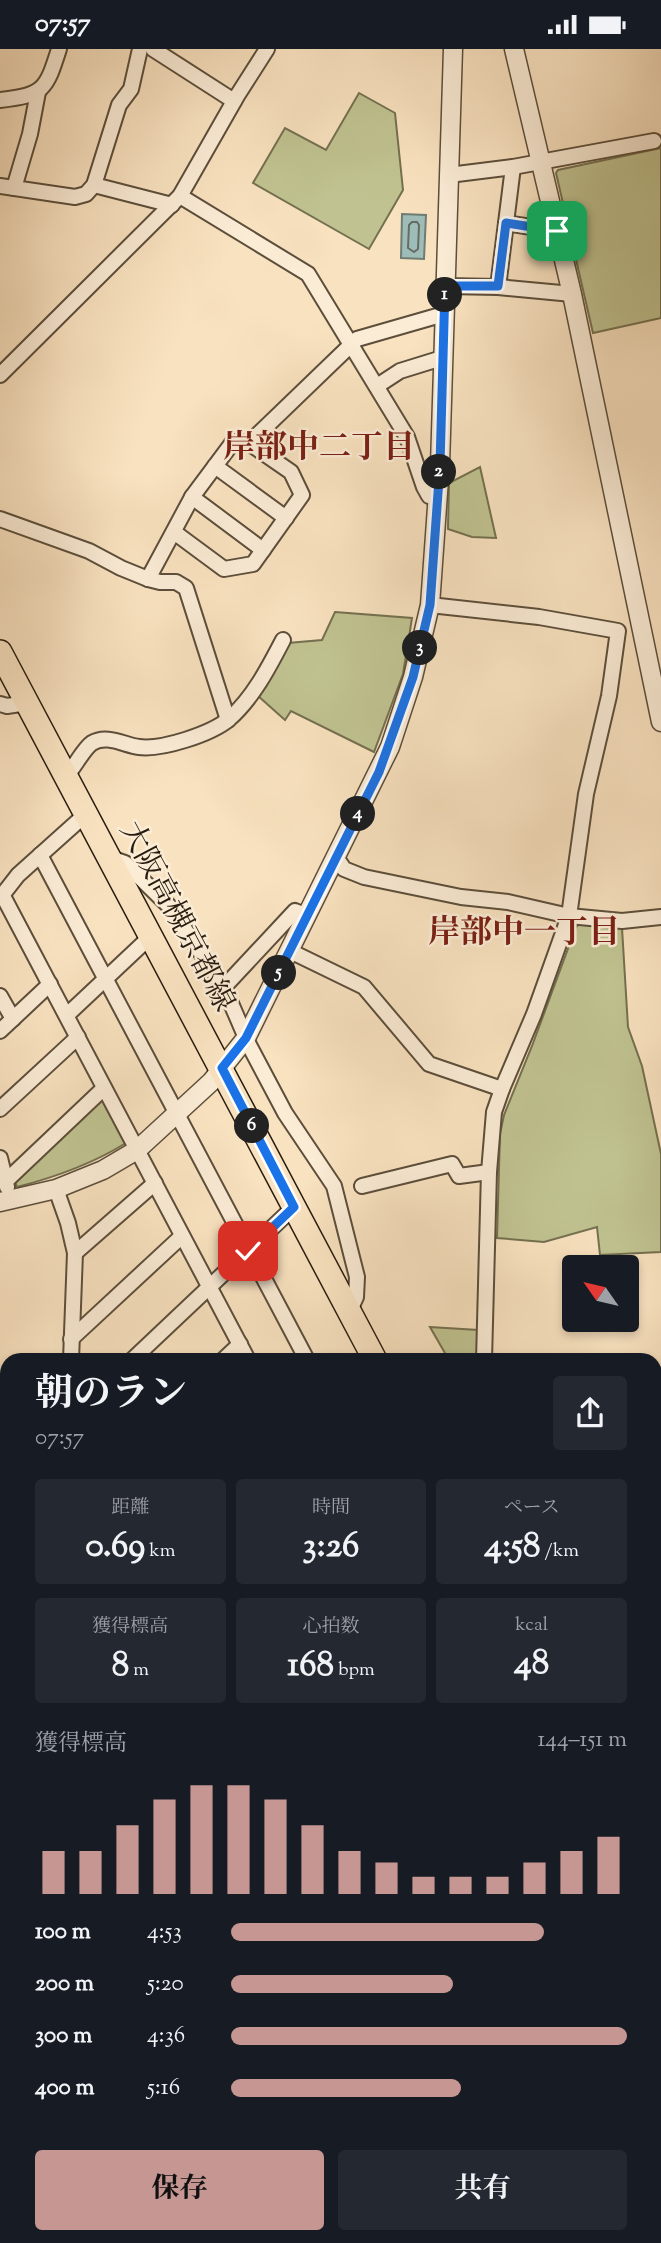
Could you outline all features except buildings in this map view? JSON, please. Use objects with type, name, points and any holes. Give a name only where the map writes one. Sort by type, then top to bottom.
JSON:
[{"type":"main road","name":"大阪高槻京都線","points":[[0,652],[372,1353]]},
{"type":"street","points":[[59,49],[50,78],[38,92],[30,134],[7,187],[75,197],[86,194],[94,185],[118,105],[131,89],[140,49]]},
{"type":"street","points":[[153,49],[234,101]]},
{"type":"street","points":[[0,375],[176,201],[267,49]]},
{"type":"street","points":[[0,1158],[6,1181],[6,1200],[56,1189],[103,1170],[137,1150],[211,1081],[246,1038],[390,747],[413,677],[430,605],[438,486],[453,49]]},
{"type":"street","points":[[514,49],[572,294],[661,722]]},
{"type":"street","points":[[0,100],[38,92]]},
{"type":"street","points":[[449,175],[513,167],[654,141]]},
{"type":"street","points":[[498,286],[513,167]]},
{"type":"street","points":[[94,185],[176,201],[309,274],[407,437],[429,496],[438,486]]},
{"type":"street","points":[[506,223],[557,231]]},
{"type":"street","points":[[445,286],[498,286],[572,294]]},
{"type":"street","points":[[249,443],[357,339],[444,314]]},
{"type":"street","points":[[376,386],[400,371],[442,358]]},
{"type":"street","points":[[148,579],[192,497],[233,442],[249,443],[291,472],[302,495],[253,564],[224,569],[174,532]]},
{"type":"street","points":[[215,466],[286,518]]},
{"type":"street","points":[[192,497],[263,550]]},
{"type":"street","points":[[0,519],[89,551],[148,579],[176,582],[186,588],[228,720]]},
{"type":"street","points":[[430,605],[527,616],[618,631],[609,696],[586,793],[569,916],[534,1014],[494,1112],[489,1172],[484,1353]]},
{"type":"street","points":[[66,776],[90,743],[105,739],[138,747],[158,748],[174,745],[228,720],[264,676],[283,640]]},
{"type":"street","points":[[0,704],[7,706],[27,703]]},
{"type":"street","points":[[86,814],[19,874],[2,897],[51,984],[244,1353]]},
{"type":"street","points":[[40,855],[303,1353]]},
{"type":"street","points":[[108,857],[125,863],[169,906],[224,987],[246,1038],[285,1113],[334,1187],[357,1277],[356,1297],[350,1310]]},
{"type":"street","points":[[336,857],[344,869],[364,877],[461,897],[508,901],[569,916],[622,921],[661,917]]},
{"type":"street","points":[[224,987],[295,911],[307,916]]},
{"type":"street","points":[[67,1015],[151,936]]},
{"type":"street","points":[[290,951],[364,987],[429,1064],[502,1089]]},
{"type":"street","points":[[0,1031],[51,984]]},
{"type":"street","points":[[0,996],[13,1019]]},
{"type":"street","points":[[0,1109],[78,1037]]},
{"type":"street","points":[[6,1181],[104,1088]]},
{"type":"street","points":[[362,1186],[452,1164],[459,1176],[489,1172]]},
{"type":"street","points":[[75,1253],[155,1183]]},
{"type":"street","points":[[56,1189],[75,1253],[71,1353]]},
{"type":"street","points":[[139,1353],[294,1207]]},
{"type":"street","points":[[71,1339],[182,1236]]},
{"type":"street","points":[[230,1353],[240,1344]]},
{"type":"green space","points":[[359,93],[395,113],[403,190],[369,249],[253,183],[285,128],[326,150]]},
{"type":"green space","points":[[661,148],[661,318],[593,333],[556,173],[558,170]]},
{"type":"green space","points":[[480,467],[496,538],[472,537],[448,529],[449,483]]},
{"type":"green space","points":[[335,612],[412,618],[403,674],[374,752],[291,711],[285,720],[257,695],[288,643],[322,640]]},
{"type":"green space","points":[[581,923],[622,928],[628,1027],[642,1066],[661,1154],[661,1252],[600,1255],[597,1227],[544,1242],[497,1238],[500,1134],[504,1115],[576,927]]},
{"type":"green space","points":[[99,1098],[104,1099],[126,1143],[73,1169],[17,1187],[14,1179]]},
{"type":"green space","points":[[430,1327],[478,1330],[477,1353],[445,1353]]},
{"type":"water","points":[[402,214],[426,215],[424,259],[401,258]]},
{"type":"district","name":"岸部中二丁目","points":[[319,449]]},
{"type":"district","name":"岸部中一丁目","points":[[524,934]]},
{"type":"route","points":[[248,1251],[294,1207],[222,1068],[246,1038],[379,772],[413,677],[430,605],[440,465],[445,286],[498,286],[506,223],[557,231]]}]
